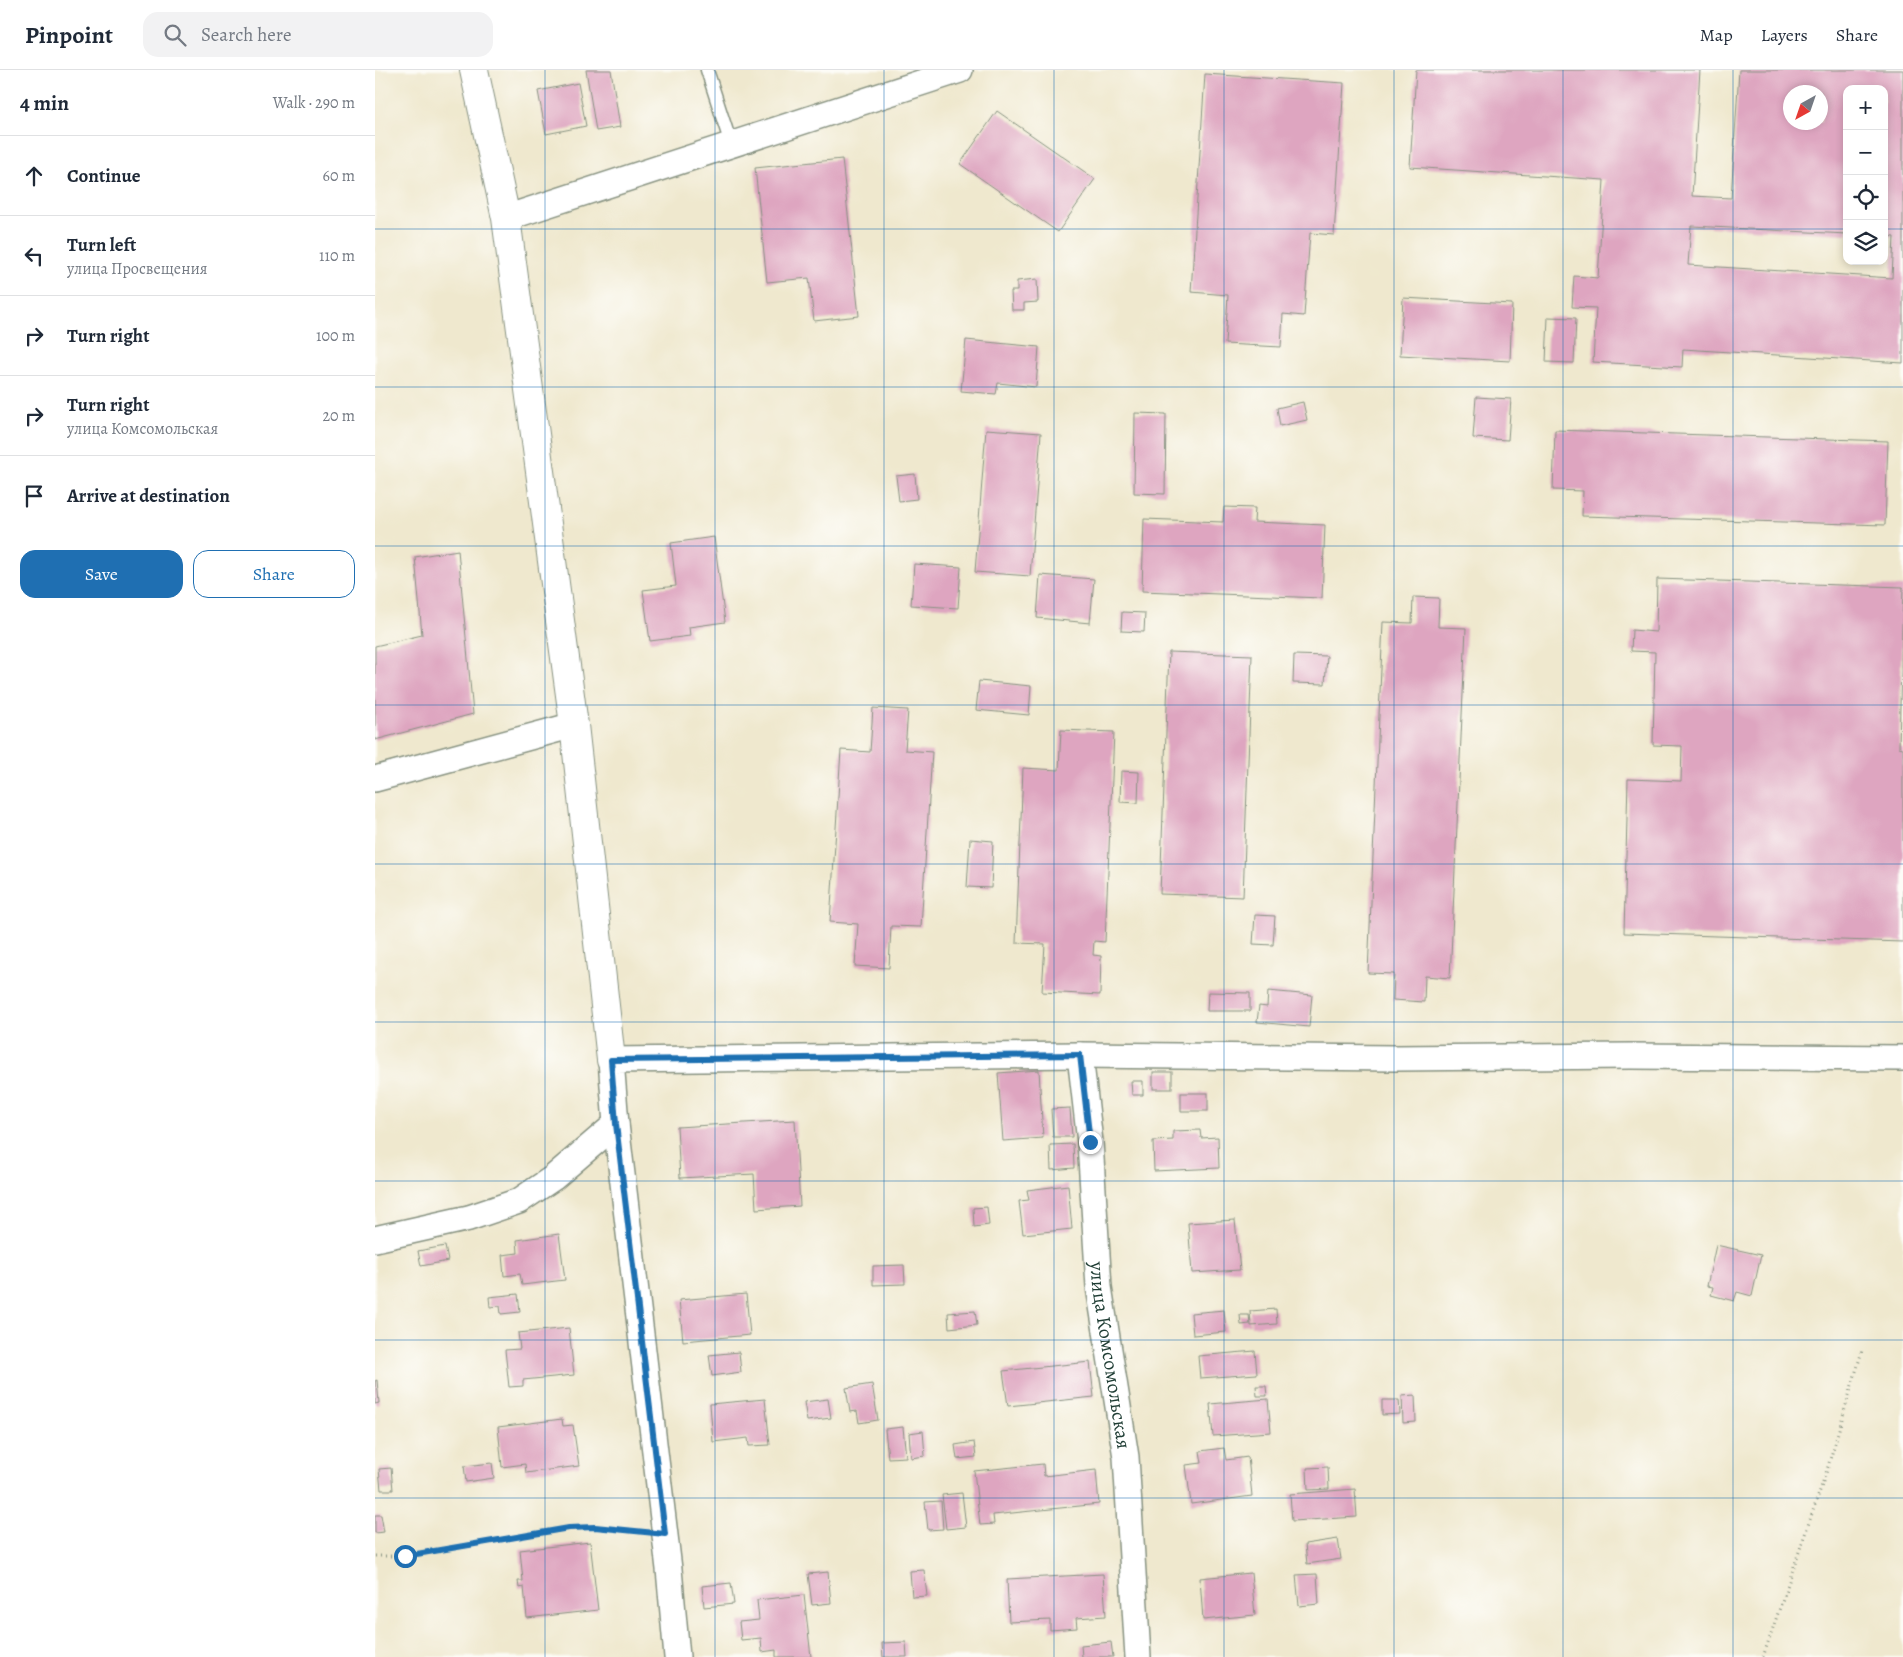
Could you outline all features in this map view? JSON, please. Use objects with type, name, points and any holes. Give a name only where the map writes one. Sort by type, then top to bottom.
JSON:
[{"type":"street","points":[[474,70],[505,218],[574,725],[611,1060],[616,1124],[665,1534],[677,1657]]},
{"type":"street","points":[[505,218],[960,70]]},
{"type":"street","points":[[375,780],[574,725]]},
{"type":"street","points":[[611,1060],[1080,1055],[1395,1058],[1631,1056],[1903,1058]]},
{"type":"street","name":"улица Комсомольская","points":[[1080,1055],[1090,1142],[1099,1287],[1125,1458],[1138,1657]]},
{"type":"street","points":[[375,1238],[469,1218],[519,1200],[553,1178],[616,1124]]},
{"type":"lane","points":[[707,70],[731,144]]},
{"type":"path","points":[[1763,1657],[1827,1470],[1862,1351]]},
{"type":"path","points":[[375,1556],[405,1556],[569,1528],[595,1527],[665,1534]]},
{"type":"building","points":[[586,70],[611,70],[620,127],[596,131]]},
{"type":"building","points":[[1416,70],[1700,70],[1692,196],[1731,198],[1739,70],[1903,70],[1903,363],[1683,349],[1682,367],[1593,362],[1596,308],[1572,307],[1574,276],[1598,278],[1604,180],[1410,167]]},
{"type":"building","points":[[1205,74],[1344,83],[1334,235],[1310,233],[1304,316],[1283,314],[1281,347],[1225,344],[1228,295],[1191,292]]},
{"type":"building","points":[[578,83],[586,126],[546,134],[538,91]]},
{"type":"building","points":[[997,111],[1095,179],[1058,232],[960,164]]},
{"type":"building","points":[[842,159],[859,316],[814,321],[809,278],[767,282],[755,168]]},
{"type":"building","points":[[1037,279],[1038,302],[1024,303],[1024,310],[1012,310],[1011,291],[1017,291],[1017,281]]},
{"type":"building","points":[[1403,298],[1512,304],[1510,361],[1400,355]]},
{"type":"building","points":[[1548,317],[1576,318],[1574,363],[1546,362]]},
{"type":"building","points":[[966,340],[1039,347],[1036,387],[998,383],[996,394],[961,391]]},
{"type":"building","points":[[1476,397],[1511,399],[1508,440],[1473,438]]},
{"type":"building","points":[[1303,402],[1307,420],[1280,426],[1277,408]]},
{"type":"building","points":[[1135,413],[1166,414],[1165,494],[1134,493]]},
{"type":"building","points":[[986,429],[1041,433],[1030,576],[975,572]]},
{"type":"building","points":[[1555,430],[1888,441],[1885,525],[1582,516],[1583,491],[1553,490]]},
{"type":"building","points":[[915,474],[917,499],[899,501],[896,476]]},
{"type":"building","points":[[1224,507],[1255,508],[1254,522],[1325,525],[1322,598],[1142,591],[1144,519],[1223,522]]},
{"type":"building","points":[[714,537],[725,622],[689,627],[690,636],[650,641],[643,590],[676,586],[671,543]]},
{"type":"building","points":[[458,550],[473,714],[375,740],[375,646],[422,635],[415,557]]},
{"type":"building","points":[[914,564],[961,567],[958,608],[911,605]]},
{"type":"building","points":[[1040,575],[1094,579],[1090,623],[1037,618]]},
{"type":"building","points":[[1657,579],[1903,587],[1899,747],[1903,748],[1903,942],[1624,933],[1628,779],[1681,781],[1682,746],[1653,745],[1655,652],[1631,651],[1632,630],[1656,632]]},
{"type":"building","points":[[1413,597],[1439,598],[1438,627],[1466,628],[1450,978],[1425,976],[1424,1002],[1393,1000],[1394,974],[1368,973],[1383,622],[1412,623]]},
{"type":"building","points":[[1122,612],[1145,613],[1144,632],[1121,631]]},
{"type":"building","points":[[1169,652],[1252,655],[1243,897],[1160,894]]},
{"type":"building","points":[[1294,655],[1327,656],[1325,684],[1293,683]]},
{"type":"building","points":[[979,681],[1031,686],[1029,715],[976,710]]},
{"type":"building","points":[[873,708],[908,710],[905,750],[932,752],[921,927],[891,926],[889,968],[855,966],[858,924],[830,922],[841,750],[870,752]]},
{"type":"building","points":[[1061,730],[1114,732],[1105,942],[1094,941],[1093,955],[1101,956],[1100,995],[1042,992],[1045,944],[1016,943],[1023,768],[1059,770]]},
{"type":"building","points":[[1121,771],[1139,772],[1138,803],[1120,802]]},
{"type":"building","points":[[970,839],[993,841],[991,888],[967,887]]},
{"type":"building","points":[[1255,915],[1275,916],[1273,945],[1253,944]]},
{"type":"building","points":[[1268,991],[1312,995],[1309,1027],[1257,1022],[1259,1006],[1267,1007]]},
{"type":"building","points":[[1208,992],[1250,993],[1250,1011],[1207,1011]]},
{"type":"building","points":[[1039,1070],[1043,1138],[1003,1141],[998,1073]]},
{"type":"building","points":[[1153,1072],[1172,1072],[1172,1089],[1153,1089]]},
{"type":"building","points":[[1131,1081],[1143,1081],[1143,1095],[1132,1095]]},
{"type":"building","points":[[1181,1093],[1208,1093],[1208,1111],[1181,1111]]},
{"type":"building","points":[[1070,1108],[1072,1137],[1053,1137],[1051,1109]]},
{"type":"building","points":[[795,1120],[800,1206],[756,1209],[754,1174],[680,1178],[677,1127]]},
{"type":"building","points":[[1200,1130],[1201,1138],[1218,1137],[1219,1168],[1154,1171],[1153,1141],[1173,1140],[1173,1131]]},
{"type":"building","points":[[1073,1144],[1074,1168],[1051,1170],[1050,1145]]},
{"type":"building","points":[[1068,1185],[1072,1229],[1023,1234],[1019,1201],[1029,1200],[1027,1190]]},
{"type":"building","points":[[987,1207],[989,1225],[974,1227],[973,1208]]},
{"type":"building","points":[[1235,1220],[1240,1270],[1192,1273],[1188,1223]]},
{"type":"building","points":[[559,1234],[565,1280],[522,1285],[520,1274],[504,1276],[502,1255],[518,1253],[517,1240]]},
{"type":"building","points":[[1716,1245],[1761,1255],[1752,1296],[1737,1292],[1734,1301],[1711,1295],[1713,1287],[1707,1286]]},
{"type":"building","points":[[445,1246],[448,1261],[421,1266],[418,1251]]},
{"type":"building","points":[[904,1265],[905,1284],[873,1285],[873,1266]]},
{"type":"building","points":[[518,1294],[520,1312],[501,1314],[500,1306],[490,1307],[489,1297]]},
{"type":"building","points":[[746,1294],[750,1335],[683,1341],[679,1300]]},
{"type":"building","points":[[1276,1309],[1277,1324],[1251,1326],[1250,1311]]},
{"type":"building","points":[[1224,1310],[1226,1332],[1193,1335],[1191,1313]]},
{"type":"building","points":[[975,1311],[977,1325],[949,1328],[948,1313]]},
{"type":"building","points":[[1240,1315],[1249,1315],[1250,1324],[1241,1325]]},
{"type":"building","points":[[569,1328],[574,1375],[523,1380],[523,1386],[509,1387],[505,1350],[520,1349],[518,1333]]},
{"type":"building","points":[[1255,1351],[1257,1374],[1200,1378],[1198,1356]]},
{"type":"building","points":[[739,1352],[741,1372],[712,1376],[709,1355]]},
{"type":"building","points":[[1090,1362],[1094,1397],[1008,1406],[1003,1371]]},
{"type":"building","points":[[377,1380],[379,1403],[375,1404],[375,1381]]},
{"type":"building","points":[[872,1384],[878,1420],[859,1423],[857,1411],[850,1412],[846,1388]]},
{"type":"building","points":[[1256,1386],[1266,1386],[1267,1396],[1257,1396]]},
{"type":"building","points":[[1415,1395],[1416,1422],[1403,1423],[1402,1396]]},
{"type":"building","points":[[765,1399],[770,1445],[749,1446],[748,1438],[713,1442],[710,1404]]},
{"type":"building","points":[[828,1399],[831,1418],[807,1421],[804,1402]]},
{"type":"building","points":[[1268,1399],[1271,1432],[1213,1436],[1210,1404]]},
{"type":"building","points":[[1382,1400],[1399,1400],[1400,1414],[1382,1415]]},
{"type":"building","points":[[562,1419],[563,1426],[573,1425],[579,1466],[526,1473],[525,1464],[502,1467],[498,1427]]},
{"type":"building","points":[[903,1427],[906,1457],[888,1458],[885,1429]]},
{"type":"building","points":[[923,1431],[925,1456],[911,1458],[909,1433]]},
{"type":"building","points":[[974,1442],[976,1457],[957,1459],[955,1445]]},
{"type":"building","points":[[1224,1448],[1226,1460],[1248,1457],[1252,1496],[1191,1504],[1186,1465],[1202,1463],[1200,1451]]},
{"type":"building","points":[[492,1463],[494,1478],[466,1482],[464,1466]]},
{"type":"building","points":[[1043,1464],[1044,1476],[1096,1470],[1099,1504],[993,1515],[994,1524],[980,1525],[974,1471]]},
{"type":"building","points":[[1328,1467],[1329,1489],[1308,1490],[1307,1468]]},
{"type":"building","points":[[391,1468],[393,1490],[381,1490],[379,1469]]},
{"type":"building","points":[[1355,1489],[1357,1517],[1292,1521],[1290,1494]]},
{"type":"building","points":[[962,1493],[966,1527],[946,1529],[942,1495]]},
{"type":"building","points":[[941,1501],[943,1529],[928,1530],[925,1502]]},
{"type":"building","points":[[375,1515],[381,1515],[384,1532],[375,1533]]},
{"type":"building","points":[[1338,1539],[1341,1559],[1307,1564],[1305,1544]]},
{"type":"building","points":[[590,1542],[598,1610],[527,1618],[524,1587],[519,1588],[518,1581],[523,1581],[520,1550]]},
{"type":"building","points":[[924,1570],[927,1596],[912,1597],[910,1571]]},
{"type":"building","points":[[828,1572],[831,1603],[812,1605],[808,1574]]},
{"type":"building","points":[[1251,1573],[1255,1615],[1203,1620],[1200,1578]]},
{"type":"building","points":[[1103,1574],[1106,1616],[1076,1618],[1077,1628],[1050,1630],[1050,1620],[1009,1622],[1007,1579]]},
{"type":"building","points":[[1317,1574],[1319,1604],[1299,1606],[1296,1575]]},
{"type":"building","points":[[731,1583],[734,1604],[704,1607],[702,1586]]},
{"type":"building","points":[[804,1595],[811,1657],[776,1657],[776,1650],[762,1652],[761,1638],[741,1640],[739,1622],[759,1620],[757,1600]]},
{"type":"building","points":[[906,1642],[907,1657],[883,1657],[882,1643]]},
{"type":"building","points":[[1111,1642],[1113,1657],[1082,1657],[1081,1645]]},
{"type":"route","points":[[405,1556],[569,1528],[595,1527],[665,1534],[616,1124],[611,1060],[1080,1055],[1090,1142]]}]
